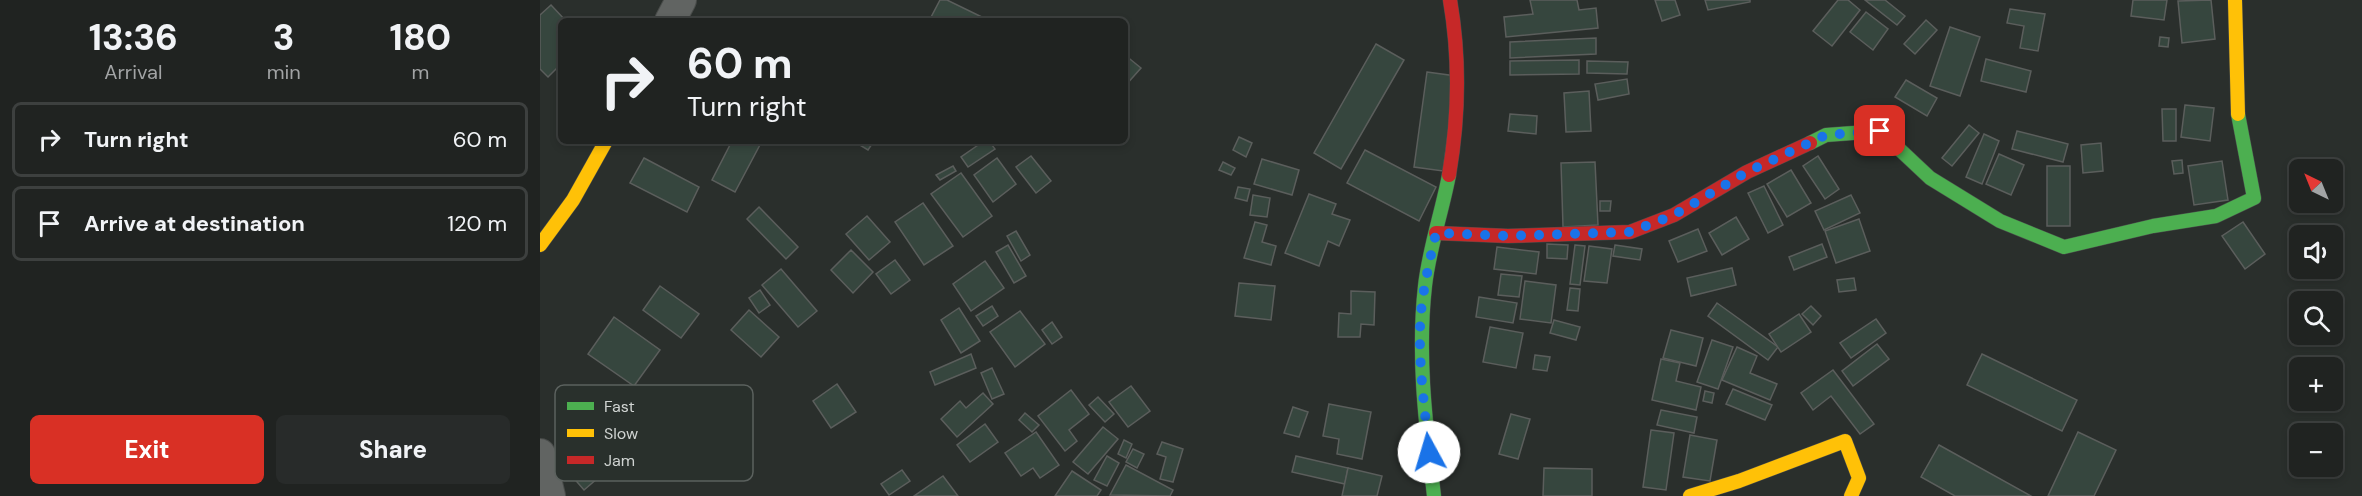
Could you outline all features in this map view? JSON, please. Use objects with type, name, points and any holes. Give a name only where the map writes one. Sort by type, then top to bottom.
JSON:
[{"type":"street","points":[[672,18],[681,0]]},
{"type":"street","points":[[1434,496],[1422,386],[1420,327],[1425,281],[1456,123],[1460,76],[1456,28],[1450,0]]},
{"type":"street","points":[[1436,233],[1508,236],[1630,232],[1674,215],[1747,172],[1826,135],[1880,131],[1930,178],[2000,221],[2064,247],[2153,226],[2216,216],[2254,198],[2236,102],[2235,0]]},
{"type":"street","points":[[540,245],[573,200],[604,144]]},
{"type":"street","points":[[1690,496],[1739,481],[1845,441],[1859,478],[1851,496]]},
{"type":"street","points":[[540,454],[550,496]]},
{"type":"building","points":[[940,0],[947,0],[984,18],[931,18]]},
{"type":"building","points":[[1530,0],[1577,0],[1579,10],[1596,8],[1598,28],[1506,37],[1504,17],[1533,14]]},
{"type":"building","points":[[1655,0],[1675,0],[1680,15],[1662,21]]},
{"type":"building","points":[[1705,0],[1750,0],[1750,2],[1708,10]]},
{"type":"building","points":[[1838,0],[1848,0],[1860,10],[1832,46],[1813,31]]},
{"type":"building","points":[[1865,0],[1885,0],[1905,16],[1897,25]]},
{"type":"building","points":[[2133,0],[2167,0],[2164,20],[2131,16]]},
{"type":"building","points":[[2211,0],[2215,39],[2182,43],[2178,1]]},
{"type":"building","points":[[551,5],[563,18],[558,18],[558,67],[548,77],[540,69],[540,15]]},
{"type":"building","points":[[2010,9],[2045,14],[2038,51],[2020,48],[2024,26],[2007,23]]},
{"type":"building","points":[[1866,12],[1888,29],[1873,50],[1850,32]]},
{"type":"building","points":[[1926,20],[1937,30],[1915,54],[1904,44]]},
{"type":"building","points":[[1950,27],[1980,37],[1960,96],[1930,86]]},
{"type":"building","points":[[2160,37],[2169,38],[2168,47],[2159,46]]},
{"type":"building","points":[[1596,38],[1596,54],[1510,58],[1510,42]]},
{"type":"building","points":[[1376,44],[1404,60],[1341,169],[1314,153]]},
{"type":"building","points":[[1128,57],[1141,68],[1128,83]]},
{"type":"building","points":[[1986,59],[2031,71],[2026,92],[1981,81]]},
{"type":"building","points":[[1579,60],[1579,74],[1510,75],[1510,61]]},
{"type":"building","points":[[1587,61],[1628,62],[1627,74],[1587,73]]},
{"type":"building","points":[[1427,72],[1456,76],[1443,171],[1414,167]]},
{"type":"building","points":[[1627,79],[1629,94],[1598,100],[1595,84]]},
{"type":"building","points":[[1906,80],[1937,98],[1927,116],[1895,97]]},
{"type":"building","points":[[1589,91],[1591,131],[1566,132],[1564,93]]},
{"type":"building","points":[[2185,105],[2214,108],[2210,141],[2181,137]]},
{"type":"building","points":[[2162,109],[2176,109],[2176,141],[2163,141]]},
{"type":"building","points":[[1510,114],[1537,116],[1536,134],[1508,131]]},
{"type":"building","points":[[1969,125],[1979,133],[1952,166],[1942,158]]},
{"type":"building","points":[[2017,131],[2068,144],[2063,162],[2012,149]]},
{"type":"building","points":[[1984,134],[1999,141],[1982,184],[1966,177]]},
{"type":"building","points":[[1239,137],[1252,143],[1246,157],[1233,150]]},
{"type":"building","points":[[2101,143],[2103,171],[2083,173],[2081,145]]},
{"type":"building","points":[[730,144],[760,144],[735,192],[712,180]]},
{"type":"building","points":[[858,144],[872,144],[868,150]]},
{"type":"building","points":[[980,144],[991,144],[995,149],[968,167],[961,157]]},
{"type":"building","points":[[1365,150],[1436,187],[1419,221],[1347,183]]},
{"type":"building","points":[[1999,154],[2024,165],[2011,195],[1986,184]]},
{"type":"building","points":[[1031,156],[1051,181],[1036,193],[1016,167]]},
{"type":"building","points":[[1818,156],[1839,189],[1825,199],[1803,166]]},
{"type":"building","points":[[644,158],[699,187],[687,212],[630,183]]},
{"type":"building","points":[[997,158],[1016,184],[993,202],[974,175]]},
{"type":"building","points":[[1262,159],[1299,170],[1292,195],[1254,184]]},
{"type":"building","points":[[2182,160],[2183,173],[2174,174],[2172,161]]},
{"type":"building","points":[[2222,161],[2228,200],[2194,205],[2188,166]]},
{"type":"building","points":[[1223,162],[1235,168],[1231,175],[1219,170]]},
{"type":"building","points":[[1595,162],[1598,225],[1563,227],[1561,163]]},
{"type":"building","points":[[953,166],[956,171],[940,180],[936,175]]},
{"type":"building","points":[[2047,166],[2070,166],[2070,226],[2047,226]]},
{"type":"building","points":[[1791,170],[1811,203],[1787,217],[1767,184]]},
{"type":"building","points":[[961,173],[992,216],[963,237],[931,194]]},
{"type":"building","points":[[1764,186],[1783,225],[1768,233],[1748,193]]},
{"type":"building","points":[[1238,187],[1250,189],[1247,201],[1235,198]]},
{"type":"building","points":[[1309,194],[1336,204],[1332,214],[1350,220],[1339,246],[1328,241],[1319,266],[1285,253]]},
{"type":"building","points":[[1253,195],[1270,198],[1267,217],[1250,215]]},
{"type":"building","points":[[1851,195],[1860,213],[1824,230],[1815,211]]},
{"type":"building","points":[[1600,201],[1611,201],[1610,211],[1600,211]]},
{"type":"building","points":[[923,203],[953,246],[924,265],[895,222]]},
{"type":"building","points":[[759,207],[798,247],[786,259],[747,219]]},
{"type":"building","points":[[867,216],[890,242],[869,260],[846,234]]},
{"type":"building","points":[[1736,217],[1749,239],[1722,255],[1709,233]]},
{"type":"building","points":[[1859,219],[1870,251],[1836,263],[1825,231]]},
{"type":"building","points":[[1255,222],[1267,225],[1262,242],[1276,246],[1271,265],[1244,258]]},
{"type":"building","points":[[2243,222],[2265,254],[2245,269],[2222,236]]},
{"type":"building","points":[[1698,229],[1707,251],[1678,262],[1669,241]]},
{"type":"building","points":[[1016,231],[1030,255],[1021,261],[1007,236]]},
{"type":"building","points":[[1547,244],[1568,245],[1567,259],[1547,258]]},
{"type":"building","points":[[1822,244],[1827,257],[1794,270],[1789,257]]},
{"type":"building","points":[[1008,245],[1026,276],[1014,283],[996,252]]},
{"type":"building","points":[[1575,245],[1585,246],[1580,285],[1570,284]]},
{"type":"building","points":[[1615,245],[1642,249],[1640,260],[1613,256]]},
{"type":"building","points":[[1589,246],[1612,249],[1607,283],[1584,281]]},
{"type":"building","points":[[1497,247],[1539,252],[1536,274],[1494,269]]},
{"type":"building","points":[[851,250],[873,272],[853,293],[831,270]]},
{"type":"building","points":[[895,260],[910,280],[891,294],[876,274]]},
{"type":"building","points":[[985,261],[1004,288],[971,311],[953,284]]},
{"type":"building","points":[[1732,268],[1736,285],[1691,296],[1687,278]]},
{"type":"building","points":[[781,269],[817,311],[798,327],[762,285]]},
{"type":"building","points":[[1501,274],[1522,276],[1519,297],[1498,295]]},
{"type":"building","points":[[1854,278],[1856,290],[1839,292],[1837,280]]},
{"type":"building","points":[[1525,281],[1556,285],[1551,323],[1520,319]]},
{"type":"building","points":[[1239,283],[1275,286],[1271,320],[1235,316]]},
{"type":"building","points":[[660,286],[699,314],[681,338],[643,310]]},
{"type":"building","points":[[1570,288],[1580,289],[1578,311],[1567,310]]},
{"type":"building","points":[[760,290],[770,305],[759,313],[749,298]]},
{"type":"building","points":[[1351,291],[1375,292],[1374,325],[1361,324],[1360,337],[1338,337],[1339,313],[1351,314]]},
{"type":"building","points":[[1479,297],[1517,303],[1513,323],[1476,317]]},
{"type":"building","points":[[1717,303],[1778,347],[1768,360],[1708,316]]},
{"type":"building","points":[[992,306],[998,316],[983,326],[976,316]]},
{"type":"building","points":[[1811,306],[1821,316],[1813,325],[1802,314]]},
{"type":"building","points":[[959,308],[980,341],[961,353],[941,320]]},
{"type":"building","points":[[749,310],[779,337],[761,357],[731,330]]},
{"type":"building","points":[[1020,311],[1045,344],[1015,367],[990,332]]},
{"type":"building","points":[[1799,314],[1811,332],[1781,352],[1769,334]]},
{"type":"building","points":[[614,317],[660,350],[635,385],[588,354]]},
{"type":"building","points":[[1876,319],[1886,333],[1851,358],[1840,343]]},
{"type":"building","points":[[1554,320],[1580,327],[1576,340],[1550,333]]},
{"type":"building","points":[[1052,322],[1062,337],[1052,344],[1042,330]]},
{"type":"building","points":[[1490,327],[1523,333],[1516,368],[1483,362]]},
{"type":"building","points":[[1671,330],[1703,338],[1696,366],[1663,358]]},
{"type":"building","points":[[1712,340],[1733,347],[1718,389],[1697,382]]},
{"type":"building","points":[[1877,344],[1889,359],[1853,386],[1842,371]]},
{"type":"building","points":[[1737,347],[1757,356],[1750,373],[1777,384],[1770,400],[1722,380]]},
{"type":"building","points":[[971,354],[976,368],[935,385],[930,372]]},
{"type":"building","points":[[1982,354],[2077,400],[2062,431],[1967,385]]},
{"type":"building","points":[[1535,355],[1550,357],[1547,371],[1533,369]]},
{"type":"building","points":[[1661,359],[1680,363],[1676,381],[1701,387],[1696,410],[1652,400]]},
{"type":"building","points":[[992,368],[1004,394],[992,399],[981,373]]},
{"type":"building","points":[[1833,370],[1874,424],[1860,434],[1831,396],[1813,410],[1801,393]]},
{"type":"building","points":[[837,384],[856,412],[831,428],[813,401]]},
{"type":"building","points":[[1131,386],[1150,411],[1128,427],[1109,402]]},
{"type":"building","points":[[1733,389],[1772,405],[1765,420],[1726,404]]},
{"type":"building","points":[[1071,390],[1089,414],[1069,430],[1077,441],[1065,451],[1038,416]]},
{"type":"building","points":[[1705,391],[1714,393],[1712,403],[1703,401]]},
{"type":"building","points":[[983,393],[993,404],[957,437],[941,419],[960,401],[966,408]]},
{"type":"building","points":[[1098,397],[1114,414],[1105,422],[1089,405]]},
{"type":"building","points":[[1329,404],[1371,412],[1362,459],[1337,454],[1339,439],[1323,436]]},
{"type":"building","points":[[1293,407],[1308,412],[1299,437],[1284,433]]},
{"type":"building","points":[[1661,410],[1697,417],[1694,433],[1657,425]]},
{"type":"building","points":[[1025,413],[1039,425],[1032,432],[1019,420]]},
{"type":"building","points":[[1511,414],[1530,419],[1518,459],[1499,454]]},
{"type":"building","points":[[985,424],[998,442],[970,462],[957,445]]},
{"type":"building","points":[[1103,427],[1118,439],[1088,474],[1073,462]]},
{"type":"building","points":[[1651,430],[1674,433],[1666,490],[1643,487]]},
{"type":"building","points":[[1036,432],[1059,465],[1040,478],[1033,468],[1021,476],[1005,453]]},
{"type":"building","points":[[2078,432],[2116,450],[2094,496],[2048,496]]},
{"type":"building","points":[[1690,435],[1717,440],[1710,481],[1683,477]]},
{"type":"building","points":[[1124,440],[1132,444],[1126,458],[1118,454]]},
{"type":"building","points":[[1162,442],[1183,449],[1173,482],[1160,479],[1166,457],[1157,454]]},
{"type":"building","points":[[1939,445],[2031,496],[1955,496],[1921,477]]},
{"type":"building","points":[[1133,449],[1144,454],[1137,468],[1126,462]]},
{"type":"building","points":[[1107,456],[1119,463],[1107,486],[1094,480]]},
{"type":"building","points":[[1296,456],[1348,468],[1345,484],[1292,472]]},
{"type":"building","points":[[1126,465],[1173,490],[1170,496],[1110,495]]},
{"type":"building","points":[[1348,468],[1382,476],[1377,496],[1342,496]]},
{"type":"building","points":[[1544,468],[1592,469],[1592,496],[1543,496]]},
{"type":"building","points":[[902,470],[910,481],[889,495],[881,484]]},
{"type":"building","points":[[1072,471],[1101,490],[1097,496],[1055,496]]},
{"type":"building","points":[[943,476],[958,496],[914,496]]},
{"type":"building","points":[[576,481],[594,481],[584,490]]},
{"type":"traffic: fast","points":[[1810,143],[1826,135],[1880,131],[1930,178],[2000,221],[2064,247],[2153,226],[2216,216],[2254,198],[2238,114]]},
{"type":"traffic: fast","points":[[1434,496],[1422,365],[1423,313],[1429,258],[1449,175]]},
{"type":"traffic: slow","points":[[2235,0],[2238,114]]},
{"type":"traffic: slow","points":[[540,245],[573,200],[604,144]]},
{"type":"traffic: slow","points":[[1690,496],[1739,481],[1845,441],[1859,478],[1851,496]]},
{"type":"traffic: jam","points":[[1449,175],[1455,131],[1457,87],[1450,0]]},
{"type":"traffic: jam","points":[[1436,233],[1508,236],[1630,232],[1674,215],[1747,172],[1810,143]]},
{"type":"route","points":[[1429,452],[1422,386],[1420,327],[1425,281],[1436,233],[1508,236],[1630,232],[1674,215],[1747,172],[1826,135],[1880,131]]}]
